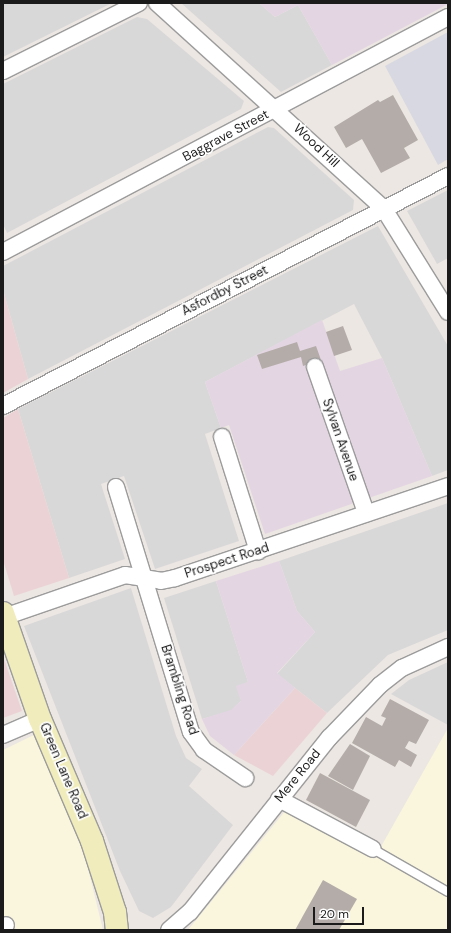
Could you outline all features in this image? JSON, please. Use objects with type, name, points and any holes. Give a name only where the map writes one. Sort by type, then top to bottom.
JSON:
[{"type":"street","points":[[3,71],[139,3]]},
{"type":"street","name":"Wood Hill","points":[[157,3],[384,209],[448,312]]},
{"type":"street","name":"Baggrave Street","points":[[3,252],[276,110],[448,17]]},
{"type":"street","name":"Asfordby Street","points":[[3,406],[448,176]]},
{"type":"street","name":"Sylvan Avenue","points":[[315,367],[366,513]]},
{"type":"street","points":[[222,438],[258,551]]},
{"type":"street","name":"Prospect Road","points":[[4,615],[125,575],[145,578],[175,578],[448,486]]},
{"type":"street","name":"Brambling Road","points":[[116,487],[191,732],[204,750],[246,778]]},
{"type":"street","name":"Green Lane Road","points":[[4,615],[40,719],[92,841],[115,912],[117,930]]},
{"type":"street","name":"Mere Road","points":[[169,930],[190,912],[328,738],[380,685],[402,668],[448,647]]},
{"type":"street","points":[[3,735],[40,719]]},
{"type":"street","points":[[279,798],[373,849]]},
{"type":"lane","points":[[373,849],[448,892]]},
{"type":"shaded area","points":[[3,3],[112,3],[3,57]]},
{"type":"shaded area","points":[[181,3],[259,3],[275,17],[298,5],[332,65],[281,92]]},
{"type":"shaded area","points":[[259,3],[448,4],[332,65],[298,5],[275,17]]},
{"type":"shaded area","points":[[137,17],[147,19],[244,101],[241,109],[7,233],[3,224],[3,84]]},
{"type":"shaded area","points":[[448,32],[448,159],[438,165],[385,66]]},
{"type":"shaded area","points":[[268,127],[274,128],[354,200],[353,210],[28,379],[3,290],[3,266]]},
{"type":"shaded area","points":[[448,190],[448,258],[437,264],[407,211]]},
{"type":"shaded area","points":[[378,226],[448,346],[448,470],[432,476],[382,358],[354,304],[205,382],[221,428],[205,434],[239,541],[155,569],[124,476],[101,484],[125,559],[69,578],[18,409]]},
{"type":"shaded area","points":[[3,290],[28,379],[3,393]]},
{"type":"shaded area","points":[[322,320],[340,371],[382,358],[432,476],[265,534],[229,425],[221,428],[205,382]]},
{"type":"shaded area","points":[[18,409],[69,578],[14,596],[3,560],[3,418]]},
{"type":"shaded area","points":[[448,503],[448,630],[388,655],[327,713],[277,674],[315,632],[297,611],[279,561]]},
{"type":"shaded area","points":[[279,561],[297,611],[315,632],[277,673],[295,688],[234,755],[210,736],[202,719],[231,710],[241,701],[236,686],[248,682],[216,581]]},
{"type":"shaded area","points":[[216,581],[248,682],[241,701],[231,711],[202,719],[164,598]]},
{"type":"shaded area","points":[[131,588],[176,736],[186,758],[202,769],[189,786],[233,825],[171,907],[153,918],[139,911],[120,871],[24,626]]},
{"type":"shaded area","points":[[3,656],[22,711],[3,718]]},
{"type":"shaded area","points":[[448,662],[448,725],[391,694],[409,680]]},
{"type":"shaded area","points":[[295,688],[327,713],[273,776],[234,755]]},
{"type":"shaded area","points":[[448,728],[448,930],[188,930],[286,810],[374,859]]},
{"type":"shaded area","points":[[36,734],[82,844],[103,930],[17,930],[3,915],[3,750]]},
{"type":"building","points":[[393,95],[418,140],[404,148],[410,158],[381,173],[362,139],[346,148],[334,127],[378,100],[380,102]]},
{"type":"building","points":[[343,326],[352,350],[334,356],[326,332]]},
{"type":"building","points":[[297,342],[300,351],[316,346],[321,360],[303,366],[301,357],[262,369],[257,355]]},
{"type":"building","points":[[390,699],[429,720],[416,744],[409,741],[405,748],[417,755],[411,767],[399,760],[395,767],[352,743],[366,717],[382,726],[386,718],[381,716]]},
{"type":"building","points":[[350,744],[370,756],[353,790],[328,776]]},
{"type":"building","points":[[320,773],[370,800],[356,827],[306,800]]},
{"type":"building","points":[[323,880],[357,899],[339,930],[295,930]]}]
